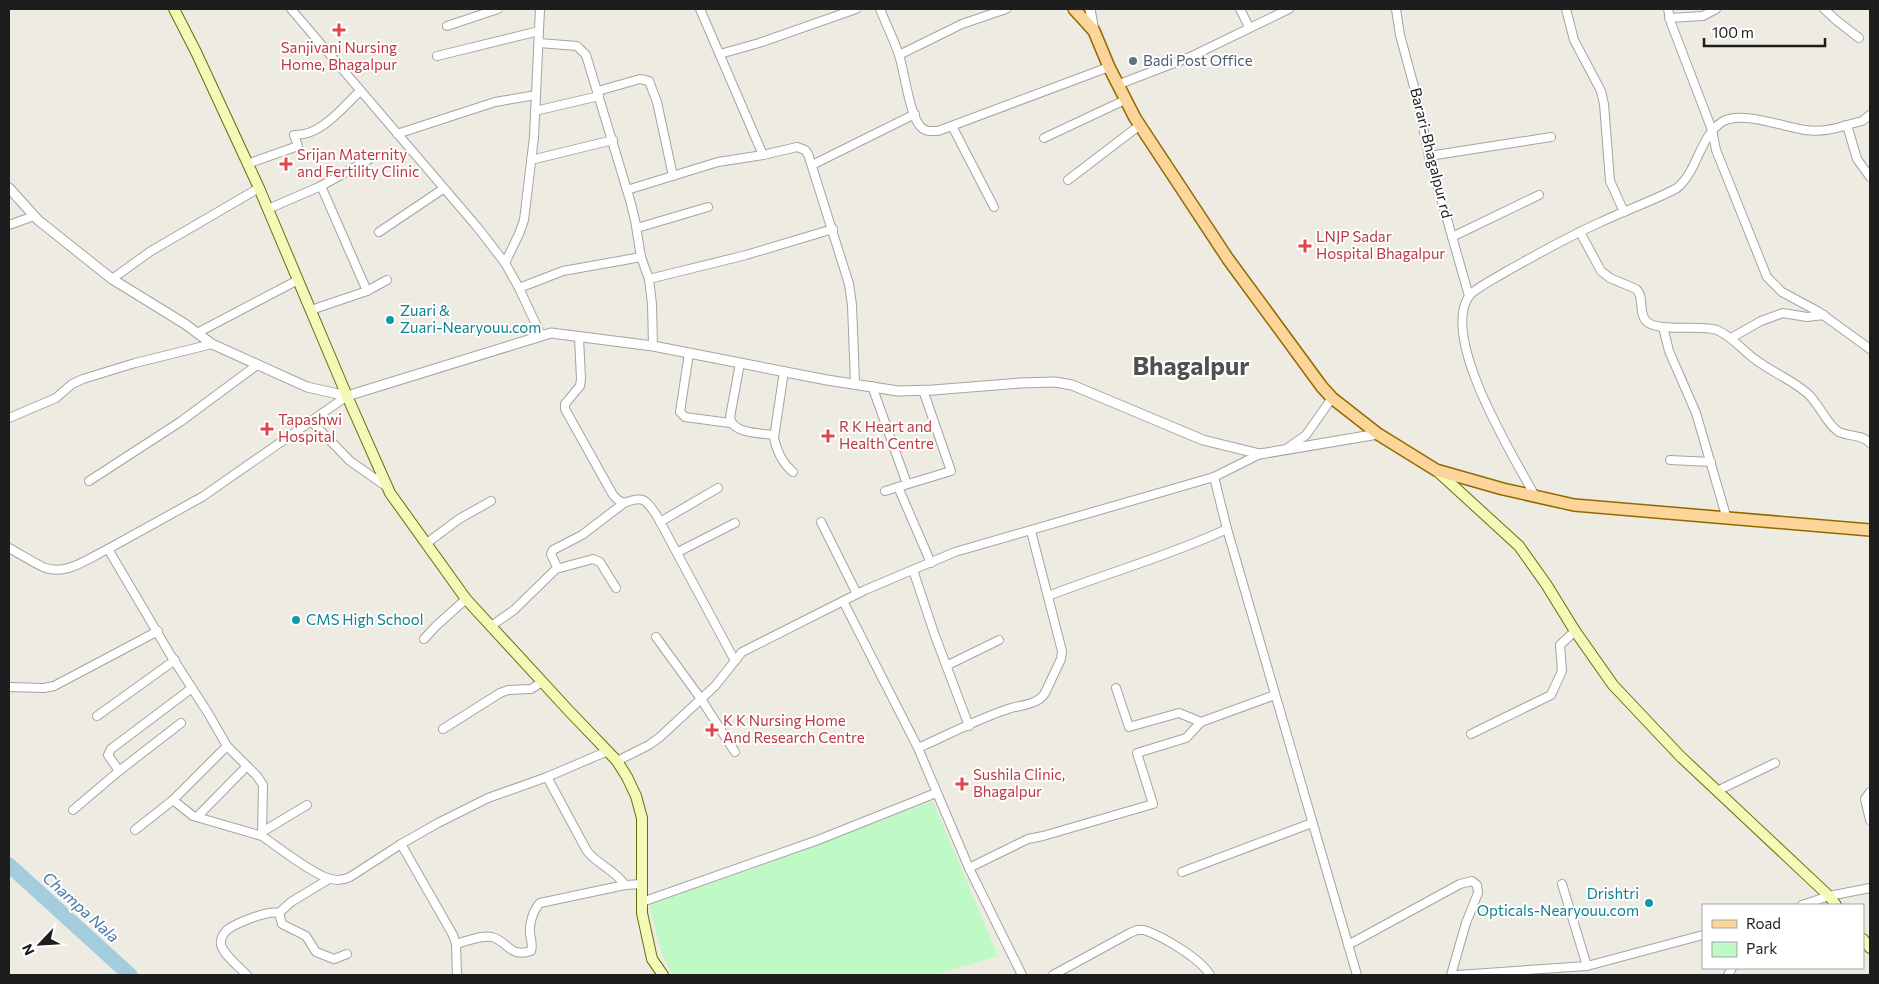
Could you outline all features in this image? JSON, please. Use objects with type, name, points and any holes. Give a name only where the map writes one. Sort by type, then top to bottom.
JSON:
[{"type":"main road","points":[[174,9],[259,188],[387,487],[466,599],[617,761],[636,796],[642,818],[642,912],[652,959],[663,975]]},
{"type":"main road","points":[[1074,9],[1094,31],[1125,100],[1140,125],[1228,259],[1322,387],[1332,398],[1378,434],[1436,470],[1519,546],[1613,685],[1680,756],[1835,904]]},
{"type":"main road","points":[[1436,470],[1503,489],[1574,505],[1870,530]]},
{"type":"street","points":[[291,9],[478,228],[505,263],[541,335]]},
{"type":"street","points":[[447,26],[498,9]]},
{"type":"street","points":[[505,263],[524,220],[535,111],[540,9]]},
{"type":"street","points":[[700,9],[763,155]]},
{"type":"street","points":[[720,54],[759,43],[856,9]]},
{"type":"street","points":[[880,9],[899,55],[915,114],[921,128],[926,131],[938,131],[1109,67]]},
{"type":"street","points":[[899,55],[962,24],[1006,9]]},
{"type":"street","points":[[1090,9],[1094,31]]},
{"type":"street","points":[[1240,9],[1250,27]]},
{"type":"street","points":[[1118,85],[1190,57],[1289,9]]},
{"type":"street","name":"Barari-Bhagalpur rd","points":[[1396,9],[1400,35],[1416,94],[1429,156],[1469,296]]},
{"type":"street","points":[[1566,9],[1574,40],[1601,91],[1604,104],[1610,181],[1624,212]]},
{"type":"street","points":[[1668,9],[1669,18],[1712,130],[1716,150],[1767,277],[1782,292],[1824,315],[1870,349]]},
{"type":"street","points":[[1669,18],[1702,16],[1716,9]]},
{"type":"street","points":[[1824,9],[1859,38]]},
{"type":"street","points":[[437,56],[539,31]]},
{"type":"street","points":[[539,43],[571,45],[582,48],[586,55],[627,190],[637,228],[641,257],[649,279],[653,346]]},
{"type":"street","points":[[535,111],[640,79],[649,81],[657,102],[673,176]]},
{"type":"street","points":[[247,164],[298,146],[294,135],[303,135],[322,126],[360,91]]},
{"type":"street","points":[[397,134],[495,102],[536,95]]},
{"type":"street","points":[[1044,138],[1125,100]]},
{"type":"street","points":[[812,165],[915,114]]},
{"type":"street","points":[[1535,496],[1495,424],[1479,389],[1462,331],[1462,316],[1469,296],[1488,282],[1580,232],[1669,193],[1685,182],[1712,130],[1727,119],[1741,117],[1807,130],[1840,128],[1870,115]]},
{"type":"street","points":[[1068,180],[1140,125]]},
{"type":"street","points":[[1847,125],[1857,159],[1870,177]]},
{"type":"street","points":[[952,126],[994,207]]},
{"type":"street","points":[[1429,156],[1551,137]]},
{"type":"street","points":[[531,160],[612,140]]},
{"type":"street","points":[[627,190],[718,162],[763,155],[797,147],[801,148],[808,154],[812,165],[849,284],[852,305],[855,383]]},
{"type":"street","points":[[268,209],[321,186],[368,160]]},
{"type":"street","points":[[321,186],[367,291]]},
{"type":"street","points":[[9,188],[34,216],[112,279],[212,344],[306,387],[347,396]]},
{"type":"street","points":[[112,279],[151,251],[259,188]]},
{"type":"street","points":[[379,232],[443,189]]},
{"type":"street","points":[[1452,237],[1539,195]]},
{"type":"street","points":[[637,228],[708,207]]},
{"type":"street","points":[[9,226],[34,216]]},
{"type":"street","points":[[649,279],[746,255],[833,228]]},
{"type":"street","points":[[1580,232],[1601,270],[1610,278],[1636,289],[1641,296],[1642,309],[1646,321],[1652,325],[1663,327],[1714,329],[1731,338],[1754,359],[1808,394],[1836,430],[1863,438],[1870,443]]},
{"type":"street","points":[[519,288],[563,270],[641,257]]},
{"type":"street","points":[[197,333],[298,280]]},
{"type":"street","points":[[311,310],[367,291],[387,280]]},
{"type":"street","points":[[1731,338],[1761,321],[1783,312],[1807,317],[1824,315]]},
{"type":"street","points":[[1663,327],[1669,351],[1696,413],[1727,519]]},
{"type":"street","points":[[9,548],[44,568],[54,570],[71,567],[108,549],[202,497],[347,396],[551,333],[653,346],[784,372],[898,391],[1056,382],[1072,385],[1203,440],[1260,454]]},
{"type":"street","points":[[579,336],[582,379],[580,386],[565,404],[565,409],[613,495],[624,503]]},
{"type":"street","points":[[9,418],[56,398],[72,384],[83,379],[136,363],[212,344]]},
{"type":"street","points":[[688,353],[680,412],[685,417],[730,423],[740,429],[774,435]]},
{"type":"street","points":[[730,423],[740,363]]},
{"type":"street","points":[[89,482],[180,422],[257,365]]},
{"type":"street","points":[[784,372],[774,435],[776,449],[785,465],[793,472]]},
{"type":"street","points":[[872,386],[907,484]]},
{"type":"street","points":[[885,491],[951,471],[923,390]]},
{"type":"street","points":[[1282,451],[1306,434],[1332,398]]},
{"type":"street","points":[[312,422],[350,461],[387,487]]},
{"type":"street","points":[[617,761],[654,741],[715,686],[742,652],[857,594],[931,562],[955,552],[1214,477],[1260,454],[1378,434]]},
{"type":"street","points":[[1670,460],[1711,462]]},
{"type":"street","points":[[1214,477],[1356,975]]},
{"type":"street","points":[[898,487],[931,562]]},
{"type":"street","points":[[660,522],[718,488]]},
{"type":"street","points":[[556,569],[557,567],[551,554],[553,550],[582,535],[624,503],[635,498],[641,498],[647,502],[678,552],[735,661]]},
{"type":"street","points":[[427,543],[459,519],[491,502]]},
{"type":"street","points":[[821,522],[857,594]]},
{"type":"street","points":[[678,552],[735,523]]},
{"type":"street","points":[[1048,596],[1198,542],[1227,528]]},
{"type":"street","points":[[918,748],[1009,709],[1042,698],[1061,659],[1062,651],[1031,530]]},
{"type":"street","points":[[108,549],[227,746],[257,776],[262,785],[262,834]]},
{"type":"street","points":[[491,626],[514,610],[556,569],[593,559],[597,560],[616,588]]},
{"type":"street","points":[[913,570],[969,726]]},
{"type":"street","points":[[424,639],[466,599]]},
{"type":"street","points":[[843,601],[918,748],[969,868],[1022,975]]},
{"type":"street","points":[[9,687],[54,686],[158,631]]},
{"type":"street","points":[[1471,734],[1551,694],[1562,671],[1560,645],[1575,631]]},
{"type":"street","points":[[656,637],[701,699],[735,752]]},
{"type":"street","points":[[946,666],[999,640]]},
{"type":"street","points":[[97,716],[175,660]]},
{"type":"street","points":[[443,729],[508,690],[531,689],[542,682]]},
{"type":"street","points":[[119,771],[108,755],[111,749],[192,688]]},
{"type":"street","points":[[1116,688],[1129,727],[1179,713],[1201,722]]},
{"type":"street","points":[[969,868],[1028,839],[1153,804],[1137,753],[1186,738],[1201,722],[1276,695]]},
{"type":"street","points":[[73,810],[119,771],[181,723]]},
{"type":"street","points":[[135,830],[173,800],[227,746]]},
{"type":"street","points":[[173,800],[197,817],[262,834],[316,872],[329,879],[342,880],[350,877],[438,823],[488,798],[546,777],[608,751]]},
{"type":"street","points":[[1717,791],[1776,763]]},
{"type":"street","points":[[197,817],[247,766]]},
{"type":"street","points":[[546,777],[587,851],[594,860],[619,875],[625,885]]},
{"type":"street","points":[[1870,792],[1865,799],[1870,820]]},
{"type":"street","points":[[642,902],[818,840],[936,793]]},
{"type":"street","points":[[262,834],[307,805]]},
{"type":"street","points":[[1182,872],[1312,824]]},
{"type":"street","points":[[401,844],[449,926],[456,944],[457,975]]},
{"type":"street","points":[[247,975],[221,945],[222,936],[227,930],[266,913],[279,913],[291,902],[329,879]]},
{"type":"street","points":[[1348,946],[1460,884],[1472,881],[1477,885],[1478,893],[1466,922],[1451,975]]},
{"type":"street","points":[[456,944],[486,937],[502,942],[516,952],[531,951],[530,927],[536,906],[540,903],[625,885],[642,884]]},
{"type":"street","points":[[1562,884],[1587,966]]},
{"type":"street","points":[[1805,904],[1829,896],[1870,888]]},
{"type":"street","points":[[279,913],[282,924],[306,936],[316,952],[334,959],[346,954]]},
{"type":"street","points":[[1053,975],[1136,930],[1149,932],[1184,952],[1196,960],[1210,975]]},
{"type":"street","points":[[1457,975],[1587,966],[1702,935]]},
{"type":"green space","points":[[933,801],[998,956],[934,975],[673,975],[662,955],[649,905],[749,870]]},
{"type":"waterway","name":"Champa Nala","points":[[9,865],[130,975]]},
{"type":"place","name":"Sanjivani Nursing Home, Bhagalpur","points":[[339,30]]},
{"type":"place","name":"Badi Post Office","points":[[1133,61]]},
{"type":"place","name":"Srijan Maternity and Fertility Clinic","points":[[286,164]]},
{"type":"place","name":"LNJP Sadar Hospital Bhagalpur","points":[[1305,246]]},
{"type":"place","name":"Zuari & Zuari-Nearyouu.com","points":[[390,320]]},
{"type":"place","name":"Tapashwi Hospital","points":[[267,429]]},
{"type":"place","name":"R K Heart and Health Centre","points":[[828,436]]},
{"type":"place","name":"CMS High School","points":[[296,620]]},
{"type":"place","name":"K K Nursing Home And Research Centre","points":[[712,730]]},
{"type":"place","name":"Sushila Clinic, Bhagalpur","points":[[962,784]]},
{"type":"place","name":"Drishtri Opticals-Nearyouu.com","points":[[1649,903]]},
{"type":"district","name":"Bhagalpur","points":[[1191,366]]}]
